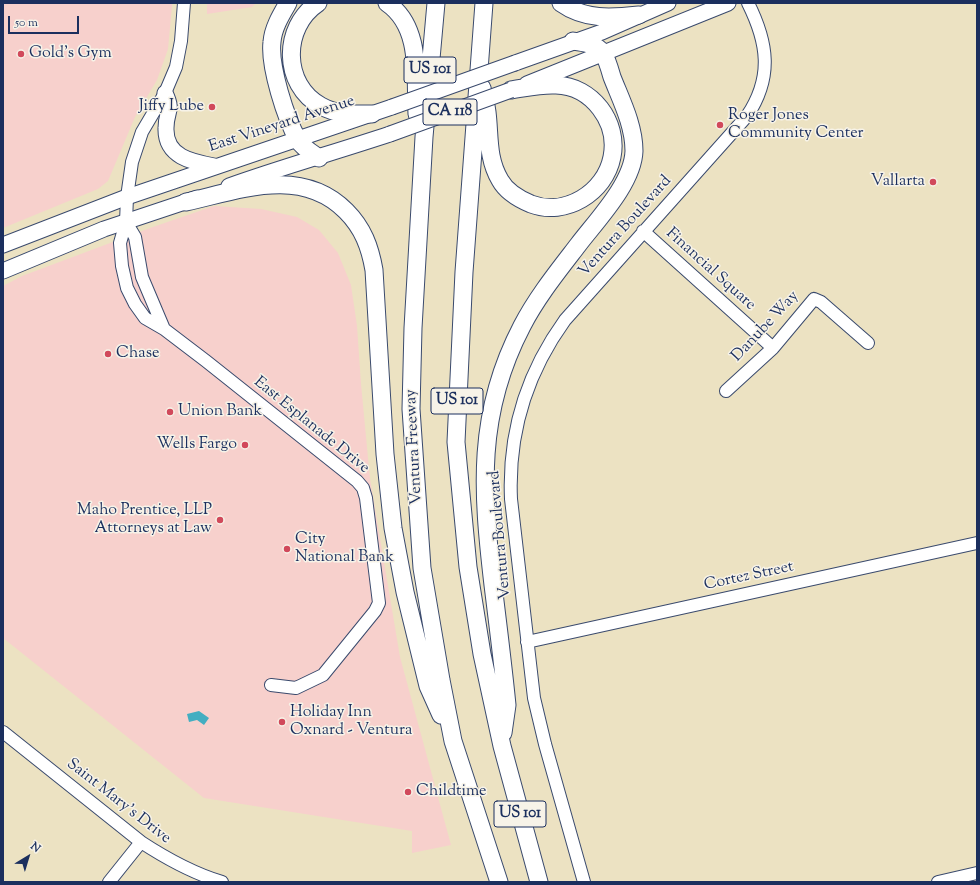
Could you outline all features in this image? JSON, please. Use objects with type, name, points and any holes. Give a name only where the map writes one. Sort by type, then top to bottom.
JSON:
[{"type":"highway","points":[[288,3],[275,28],[271,58],[274,75],[298,140],[308,151],[320,158]]},
{"type":"highway","points":[[318,3],[300,21],[292,41],[292,62],[298,82],[310,99],[328,110],[341,113],[372,114]]},
{"type":"highway","points":[[387,3],[404,20],[412,40],[417,116],[424,137]]},
{"type":"highway","name":"Ventura Freeway","points":[[436,3],[416,244],[411,409],[422,568],[453,741],[499,882]]},
{"type":"highway","name":"US 101","points":[[484,3],[478,66],[464,272],[456,442],[468,567],[482,654],[502,746],[539,882]]},
{"type":"highway","points":[[561,3],[581,14],[599,18],[639,15]]},
{"type":"highway","points":[[502,746],[508,705],[485,516],[485,464],[488,430],[494,395],[506,361],[521,327],[537,300],[611,202],[624,182],[634,151],[630,125],[603,54],[589,43],[573,42]]},
{"type":"highway","points":[[478,66],[487,112],[491,162],[501,182],[519,199],[537,206],[557,207],[573,204],[588,195],[600,184],[607,172],[612,157],[610,126],[603,111],[592,99],[577,90],[557,85],[511,90]]},
{"type":"highway","points":[[186,202],[264,185],[288,184],[307,187],[325,194],[342,207],[360,228],[367,241],[374,270],[385,454],[393,528],[405,592],[428,686],[453,741]]},
{"type":"main road","name":"CA 118","points":[[573,42],[602,32],[668,3]]},
{"type":"main road","name":"CA 118","points":[[320,158],[511,90],[725,4]]},
{"type":"main road","name":"East Vineyard Avenue","points":[[3,245],[127,197],[215,166],[298,140],[573,42]]},
{"type":"main road","points":[[165,92],[171,105],[165,129],[168,143],[181,158],[215,166]]},
{"type":"main road","points":[[3,271],[122,223],[186,202],[267,172],[320,158]]},
{"type":"street","points":[[122,223],[132,162],[142,132],[165,92],[178,57],[184,3]]},
{"type":"street","name":"Ventura Boulevard","points":[[584,882],[539,722],[527,642],[510,482],[512,452],[520,409],[537,364],[554,334],[575,307],[747,116],[755,104],[764,77],[765,63],[761,34],[748,3]]},
{"type":"street","name":"East Esplanade Drive","points":[[122,223],[120,243],[122,266],[128,288],[135,304],[145,318],[164,329],[357,481],[363,488],[366,498],[379,603],[375,612],[322,675],[296,688],[271,685]]},
{"type":"street","name":"East Esplanade Drive","points":[[122,223],[135,237],[142,277],[164,329]]},
{"type":"street","name":"Financial Square","points":[[643,231],[773,348]]},
{"type":"street","name":"Danube Way","points":[[726,391],[773,348],[811,301],[816,299],[868,343]]},
{"type":"street","name":"Cortez Street","points":[[527,642],[977,543]]},
{"type":"street","name":"Saint Mary's Drive","points":[[3,732],[141,842],[164,858],[184,868],[222,882]]},
{"type":"street","points":[[109,882],[141,842]]},
{"type":"street","points":[[938,882],[977,873]]},
{"type":"shaded area","points":[[3,3],[172,3],[172,6],[168,49],[157,80],[135,117],[108,181],[98,189],[3,228]]},
{"type":"shaded area","points":[[207,3],[256,3],[252,7],[207,14]]},
{"type":"shaded area","points":[[214,206],[261,209],[297,217],[319,230],[338,253],[351,285],[357,326],[370,479],[400,657],[451,845],[412,853],[412,831],[204,798],[3,638],[3,286],[22,276],[150,228]]},
{"type":"water","points":[[199,711],[209,718],[204,725],[197,720],[189,722],[187,714]]},
{"type":"place","name":"Gold's Gym","points":[[21,54]]},
{"type":"place","name":"Jiffy Lube","points":[[212,107]]},
{"type":"place","name":"Roger Jones Community Center","points":[[720,125]]},
{"type":"place","name":"Vallarta","points":[[933,182]]},
{"type":"place","name":"Chase","points":[[108,354]]},
{"type":"place","name":"Union Bank","points":[[170,412]]},
{"type":"place","name":"Wells Fargo","points":[[245,445]]},
{"type":"place","name":"Maho Prentice, LLP Attorneys at Law","points":[[220,520]]},
{"type":"place","name":"City National Bank","points":[[287,549]]},
{"type":"place","name":"Holiday Inn Oxnard - Ventura","points":[[282,722]]},
{"type":"place","name":"Childtime","points":[[408,792]]}]
